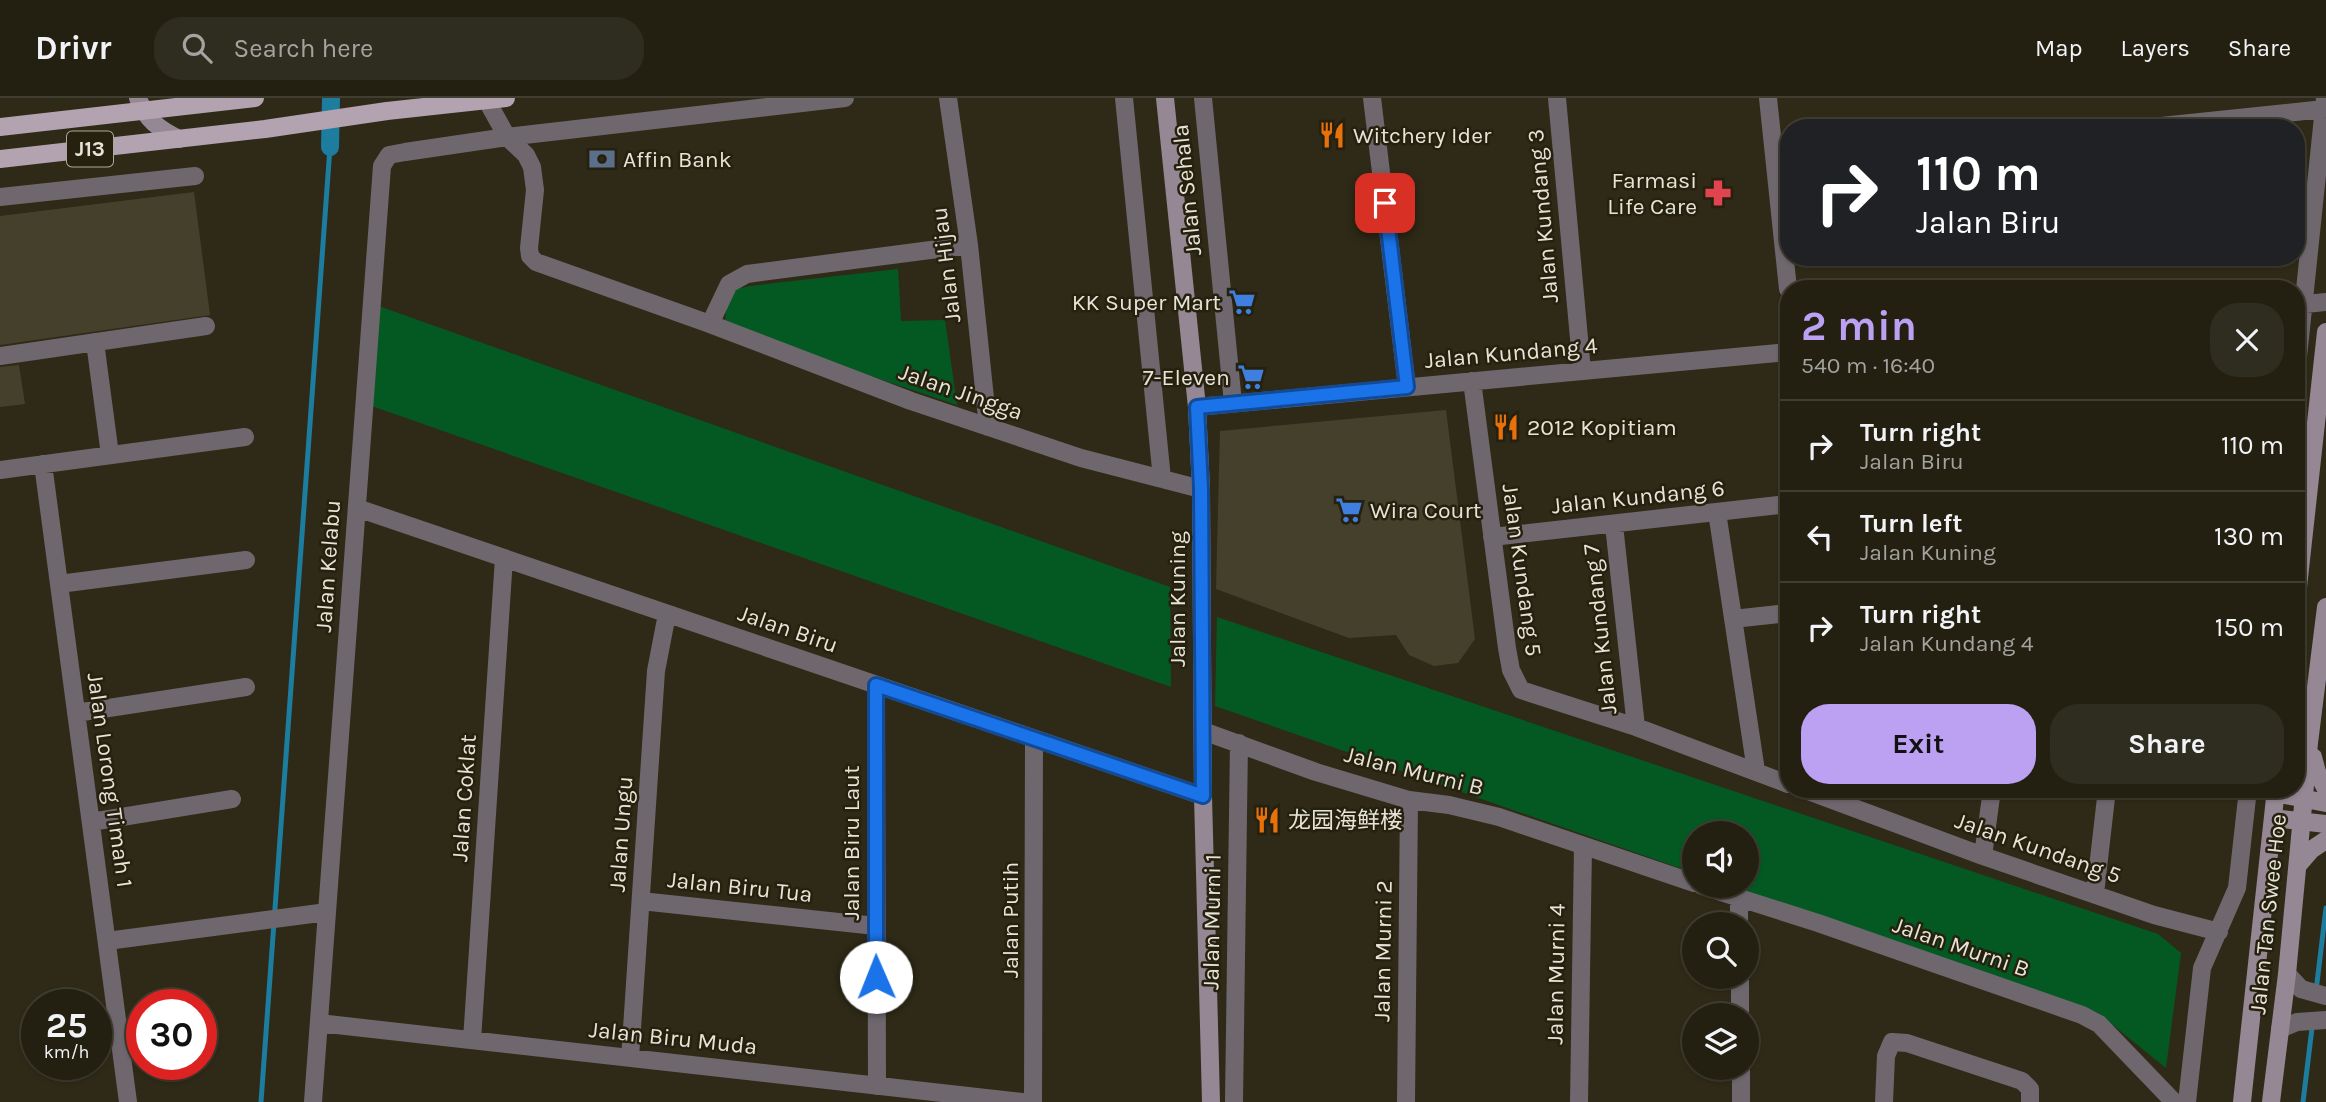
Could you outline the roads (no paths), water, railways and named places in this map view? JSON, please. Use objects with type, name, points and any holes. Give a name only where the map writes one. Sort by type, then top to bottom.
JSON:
[{"type":"main road","name":"J13","points":[[0,127],[141,104],[255,98]]},
{"type":"main road","name":"J13","points":[[0,159],[506,98]]},
{"type":"main road","name":"Jalan Kuning","points":[[1165,98],[1197,407],[1201,489],[1203,796],[1211,1102]]},
{"type":"main road","points":[[141,104],[152,122],[179,139]]},
{"type":"main road","points":[[2305,523],[2326,332]]},
{"type":"main road","name":"Jalan Tan Swee Hoe","points":[[2271,1102],[2326,607]]},
{"type":"main road","points":[[2309,743],[2317,772],[2326,789]]},
{"type":"main road","name":"Jalan Tan Swee Hoe","points":[[2242,1102],[2275,798]]},
{"type":"main road","points":[[2299,798],[2326,803]]},
{"type":"main road","points":[[2273,818],[2326,824]]},
{"type":"main road","points":[[2298,865],[2311,850],[2326,840]]},
{"type":"street","name":"Jalan Kelabu","points":[[313,1102],[382,166],[389,155],[507,137],[845,98]]},
{"type":"street","name":"Jalan Hijau","points":[[948,98],[969,245],[988,427]]},
{"type":"street","points":[[1124,98],[1162,479]]},
{"type":"street","name":"Jalan Sehala","points":[[1203,98],[1233,403]]},
{"type":"street","points":[[1372,98],[1407,387]]},
{"type":"street","name":"Jalan Kundang 3","points":[[1557,98],[1582,371]]},
{"type":"street","points":[[1768,98],[1780,164]]},
{"type":"street","name":"Jalan Jingga","points":[[487,101],[507,137],[526,155],[532,167],[535,190],[529,247],[530,256],[536,262],[710,324],[911,401],[1082,458],[1201,489]]},
{"type":"street","points":[[2208,119],[2324,103],[2305,262]]},
{"type":"street","points":[[0,197],[195,176]]},
{"type":"street","points":[[710,324],[729,284],[747,274],[769,269],[969,245]]},
{"type":"street","points":[[2305,304],[2326,302]]},
{"type":"street","points":[[0,356],[206,326]]},
{"type":"street","points":[[95,342],[110,455]]},
{"type":"street","name":"Jalan Kundang 4","points":[[1197,407],[1780,353]]},
{"type":"street","name":"Jalan Kundang 5","points":[[1472,381],[1507,648],[1511,670],[1521,690],[1636,727],[1780,781]]},
{"type":"street","points":[[0,470],[244,437]]},
{"type":"street","name":"Jalan Lorong Timah 1","points":[[43,464],[128,1102]]},
{"type":"street","name":"Jalan Kundang 6","points":[[1492,537],[1780,505]]},
{"type":"street","name":"Jalan Biru","points":[[357,508],[1203,796]]},
{"type":"street","points":[[1717,512],[1756,771]]},
{"type":"street","name":"Jalan Kundang 7","points":[[1614,525],[1636,727]]},
{"type":"street","name":"Jalan Coklat","points":[[472,1040],[504,558]]},
{"type":"street","points":[[59,584],[246,560]]},
{"type":"street","name":"Jalan Ungu","points":[[630,1058],[656,671],[667,614]]},
{"type":"street","points":[[1733,619],[1780,614]]},
{"type":"street","name":"Jalan Biru Laut","points":[[876,685],[877,1086]]},
{"type":"street","points":[[76,713],[246,687]]},
{"type":"street","name":"Jalan Murni B","points":[[1203,731],[1316,772],[1409,800],[1449,805],[1499,817],[1682,879]]},
{"type":"street","name":"Jalan Putih","points":[[1032,1102],[1034,739]]},
{"type":"street","name":"Jalan Murni 1","points":[[1234,1102],[1239,743]]},
{"type":"street","name":"Jalan Kundang 5","points":[[1827,798],[2154,915],[2219,932]]},
{"type":"street","points":[[1983,856],[1991,798]]},
{"type":"street","points":[[2095,894],[2106,798]]},
{"type":"street","points":[[2187,1102],[2202,968],[2237,888],[2247,798]]},
{"type":"street","points":[[91,822],[232,799]]},
{"type":"street","name":"Jalan Murni 2","points":[[1406,1102],[1409,800]]},
{"type":"street","name":"Jalan Murni 4","points":[[1579,1102],[1583,846]]},
{"type":"street","name":"Jalan Murni B","points":[[1736,898],[1818,923],[2082,1015],[2107,1031],[2175,1102]]},
{"type":"street","points":[[1739,899],[1739,912]]},
{"type":"street","name":"Jalan Biru Tua","points":[[641,901],[876,926]]},
{"type":"street","points":[[107,941],[327,912]]},
{"type":"street","points":[[2287,974],[2301,989],[2326,996]]},
{"type":"street","points":[[2280,1029],[2297,1022],[2326,1020]]},
{"type":"street","name":"Jalan Biru Muda","points":[[319,1023],[1022,1102]]},
{"type":"street","points":[[1884,1102],[1886,1056],[1892,1042],[1907,1042],[2022,1081],[2029,1094]]},
{"type":"street","points":[[1741,1080],[1741,1102]]},
{"type":"waterway","points":[[330,147],[331,98]]},
{"type":"waterway","points":[[261,1102],[330,147]]},
{"type":"waterway","points":[[2316,991],[2326,908]]},
{"type":"waterway","points":[[2303,1102],[2312,1028]]},
{"type":"place","name":"Witchery Ider","points":[[1332,135]]},
{"type":"place","name":"Affin Bank","points":[[602,159]]},
{"type":"place","name":"Farmasi Life Care","points":[[1718,193]]},
{"type":"place","name":"KK Super Mart","points":[[1242,302]]},
{"type":"place","name":"7-Eleven","points":[[1251,377]]},
{"type":"place","name":"2012 Kopitiam","points":[[1506,427]]},
{"type":"place","name":"Wira Court","points":[[1349,510]]},
{"type":"place","name":"龙园海鲜楼","points":[[1267,820]]}]
